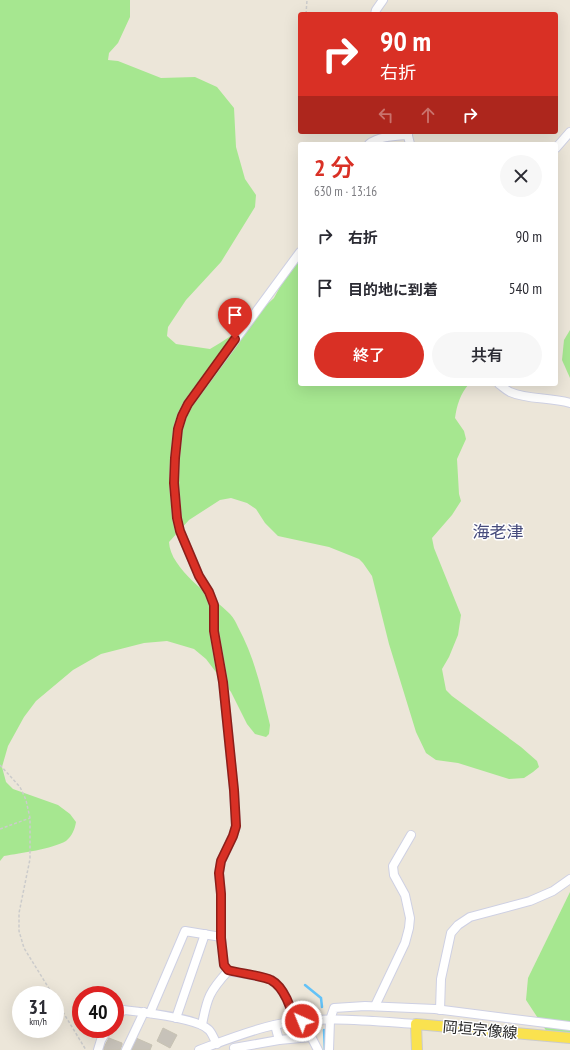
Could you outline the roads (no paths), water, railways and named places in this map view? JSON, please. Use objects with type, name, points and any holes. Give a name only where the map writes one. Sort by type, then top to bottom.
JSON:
[{"type":"main road","name":"岡垣宗像線","points":[[416,1024],[570,1038]]},
{"type":"main road","points":[[416,1024],[417,1050]]},
{"type":"street","points":[[376,12],[383,0]]},
{"type":"street","points":[[558,146],[570,132]]},
{"type":"street","points":[[372,142],[403,134]]},
{"type":"street","points":[[298,255],[188,404],[178,429],[174,483],[177,518],[180,531],[199,576],[209,592],[214,605],[214,631],[223,682],[234,790],[236,826],[221,861],[219,873],[221,894],[221,938],[224,965],[228,970],[270,979],[281,990],[292,1008],[298,1022],[311,1037],[318,1050]]},
{"type":"street","points":[[501,386],[508,392],[570,403]]},
{"type":"street","points":[[375,1006],[405,943],[409,928],[410,918],[405,894],[394,875],[393,866],[410,835]]},
{"type":"street","points":[[440,1010],[441,979],[451,933],[458,925],[470,917],[530,901],[553,891],[570,879]]},
{"type":"street","points":[[126,1050],[147,1013],[185,931],[221,938]]},
{"type":"street","points":[[176,1018],[205,934]]},
{"type":"street","points":[[202,1025],[209,996],[228,970]]},
{"type":"street","points":[[329,1050],[330,1020],[334,1008],[375,1006],[440,1010],[570,1026]]},
{"type":"street","points":[[124,1010],[176,1018],[202,1025],[209,1030],[216,1044]]},
{"type":"street","points":[[199,1050],[252,1031],[275,1025],[298,1022],[330,1020],[379,1021],[416,1024]]},
{"type":"street","points":[[275,1025],[279,1040]]},
{"type":"street","points":[[234,1048],[279,1040],[311,1037]]},
{"type":"street","points":[[98,1050],[102,1038]]},
{"type":"waterway","points":[[305,985],[321,998],[322,1007]]},
{"type":"waterway","points":[[324,1030],[325,1050]]},
{"type":"district","name":"海老津","points":[[498,532]]}]
